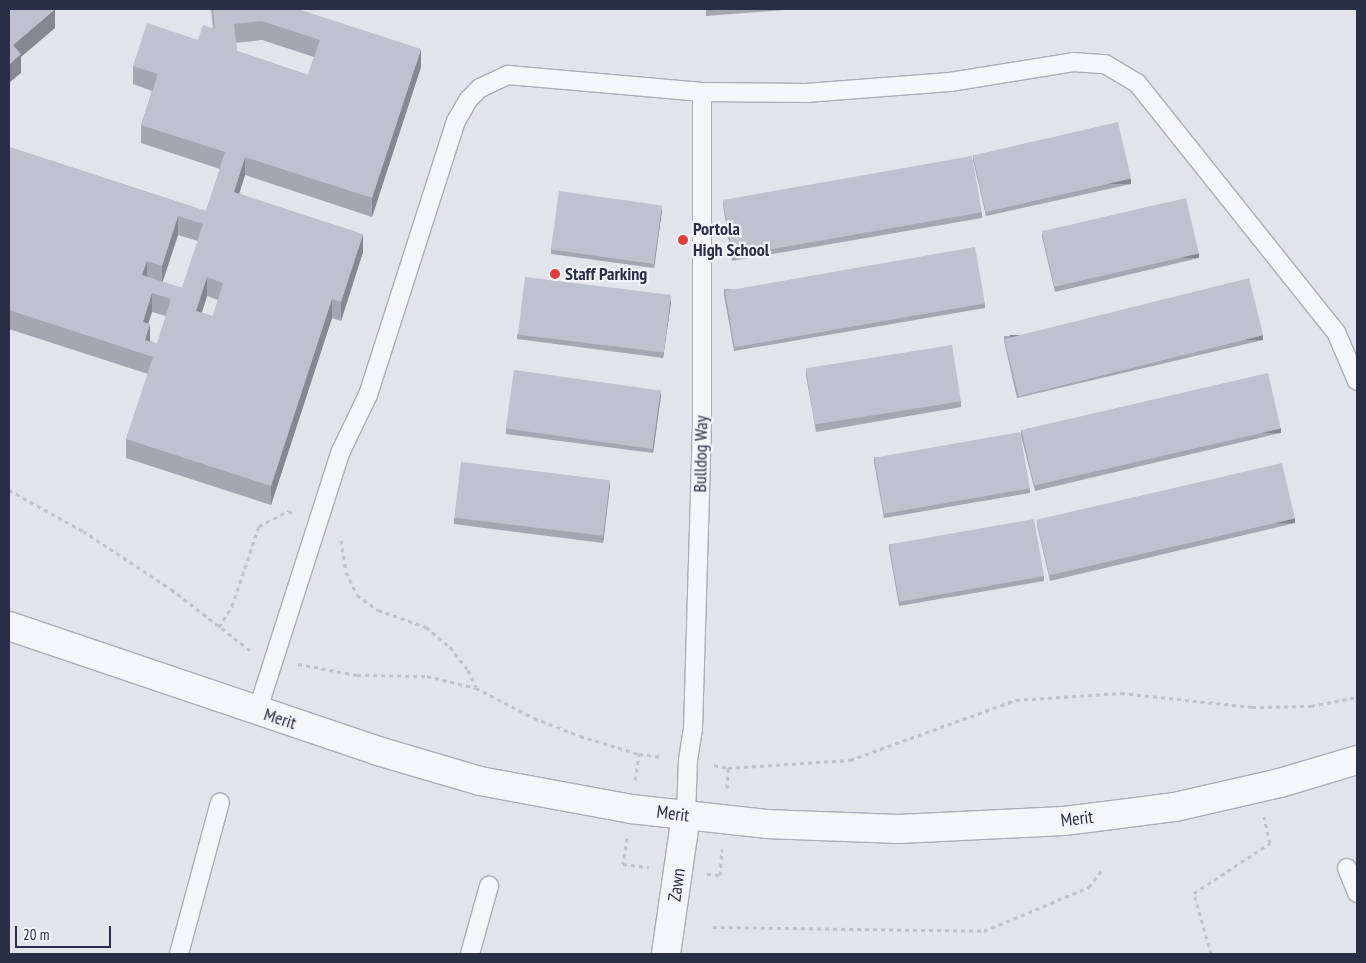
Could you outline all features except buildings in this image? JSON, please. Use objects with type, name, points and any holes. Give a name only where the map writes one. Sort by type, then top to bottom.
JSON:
[{"type":"street","name":"Merit","points":[[9,626],[257,712],[480,781],[541,794],[686,816],[766,824],[899,829],[997,826],[1064,821],[1175,807],[1258,788],[1357,760]]},
{"type":"street","name":"Zawn","points":[[666,954],[686,816]]},
{"type":"lane","points":[[257,712],[341,451],[368,395],[456,121],[468,100],[494,80],[527,74],[702,92],[854,92],[950,82],[1073,62],[1106,64],[1137,83],[1336,332],[1357,381]]},
{"type":"lane","name":"Bulldog Way","points":[[686,816],[688,760],[693,729],[702,422],[702,92]]},
{"type":"lane","points":[[179,954],[220,802]]},
{"type":"lane","points":[[1347,868],[1357,893]]},
{"type":"lane","points":[[470,954],[489,886]]},
{"type":"path","points":[[9,490],[83,531],[171,589],[252,651],[275,658],[357,675],[427,676],[476,688],[534,718],[580,736],[639,754],[688,760],[728,768],[850,760],[1016,700],[1121,693],[1252,707],[1311,706],[1357,697]]},
{"type":"path","points":[[219,627],[232,606],[259,526],[288,511],[319,520],[339,530],[346,572],[357,595],[378,610],[426,627],[450,647],[468,670],[476,688]]},
{"type":"path","points":[[1211,954],[1194,893],[1270,843],[1258,788]]},
{"type":"path","points":[[713,926],[984,931],[1089,887],[1102,870]]},
{"type":"place","name":"Portola High School","points":[[683,240]]},
{"type":"place","name":"Staff Parking","points":[[555,274]]}]
